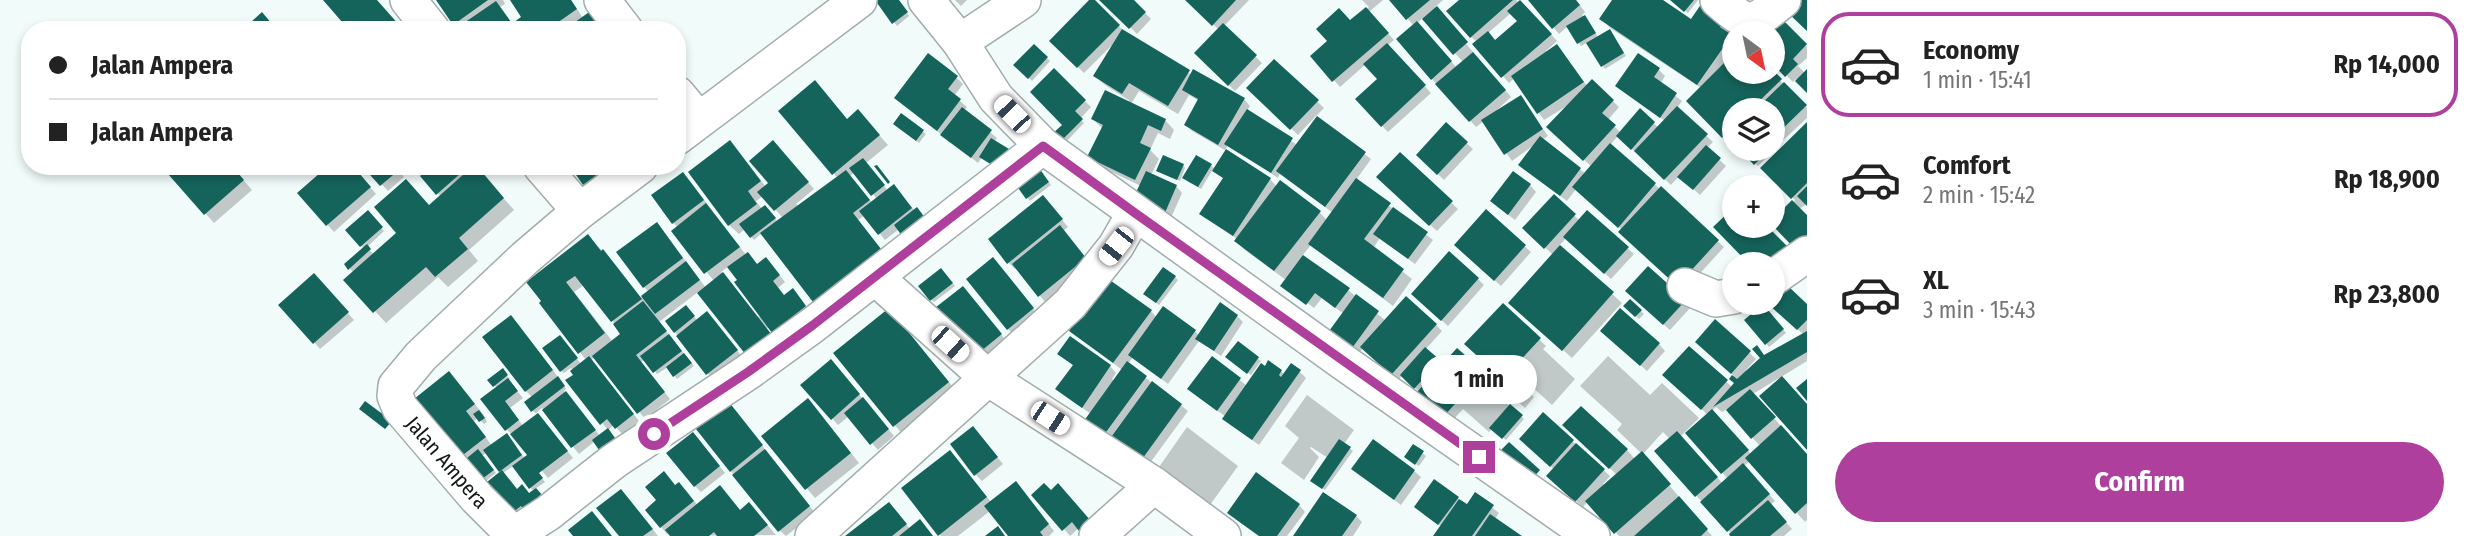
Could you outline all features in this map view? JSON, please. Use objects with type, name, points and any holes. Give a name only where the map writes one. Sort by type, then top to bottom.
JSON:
[{"type":"street","points":[[408,0],[425,21]]},
{"type":"street","points":[[601,0],[618,21]]},
{"type":"street","points":[[686,116],[859,0]]},
{"type":"street","points":[[926,0],[960,42],[996,98],[1043,146],[1592,536]]},
{"type":"street","points":[[960,42],[1023,0]]},
{"type":"street","points":[[1718,0],[1746,21],[1763,16],[1783,0]]},
{"type":"street","name":"Jalan Ampera","points":[[628,175],[525,258],[431,347],[396,386],[395,396],[400,408],[477,498],[514,536],[614,461],[748,372],[1043,146]]},
{"type":"street","points":[[549,175],[580,211]]},
{"type":"street","points":[[813,536],[1070,303],[1116,246],[1135,213]]},
{"type":"street","points":[[1785,270],[1807,254]]},
{"type":"street","points":[[875,277],[988,378],[1154,485],[1223,536]]},
{"type":"street","points":[[1685,286],[1716,299],[1722,298]]},
{"type":"street","points":[[1097,536],[1154,485]]},
{"type":"building","points":[[323,0],[377,0],[396,21],[341,21]]},
{"type":"building","points":[[436,0],[488,0],[459,21],[450,21]]},
{"type":"building","points":[[510,0],[571,0],[577,9],[560,21],[515,21],[521,17]]},
{"type":"building","points":[[875,0],[899,0],[908,12],[892,24]]},
{"type":"building","points":[[1089,0],[1095,0],[1120,25],[1077,68],[1049,41]]},
{"type":"building","points":[[1099,0],[1134,0],[1146,12],[1129,29]]},
{"type":"building","points":[[1185,0],[1236,0],[1212,26]]},
{"type":"building","points":[[1389,0],[1430,0],[1406,20]]},
{"type":"building","points":[[1459,0],[1513,0],[1470,38],[1446,11]]},
{"type":"building","points":[[1520,0],[1552,34],[1501,78],[1472,44],[1488,31],[1495,40],[1517,21],[1507,11]]},
{"type":"building","points":[[1528,0],[1576,0],[1580,5],[1552,29]]},
{"type":"building","points":[[1612,0],[1663,0],[1691,19],[1704,0],[1727,15],[1720,27],[1722,49],[1697,85],[1599,19]]},
{"type":"building","points":[[1670,0],[1694,0],[1684,12]]},
{"type":"building","points":[[1798,0],[1807,0],[1807,31],[1787,12]]},
{"type":"building","points":[[496,1],[510,21],[467,21]]},
{"type":"building","points":[[1437,6],[1468,42],[1453,55],[1422,19]]},
{"type":"building","points":[[1366,7],[1389,33],[1332,82],[1310,56],[1327,41],[1316,29],[1339,8],[1350,20]]},
{"type":"building","points":[[592,10],[600,21],[577,21]]},
{"type":"building","points":[[262,12],[270,21],[252,21]]},
{"type":"building","points":[[1585,15],[1596,33],[1577,44],[1566,26]]},
{"type":"building","points":[[1417,21],[1452,61],[1431,80],[1396,39]]},
{"type":"building","points":[[1785,22],[1807,44],[1793,59],[1798,64],[1785,77]]},
{"type":"building","points":[[1223,23],[1257,55],[1228,86],[1194,53]]},
{"type":"building","points":[[1122,29],[1190,70],[1168,106],[1129,83],[1122,94],[1093,76]]},
{"type":"building","points":[[1610,29],[1624,53],[1601,67],[1586,43]]},
{"type":"building","points":[[1387,43],[1426,85],[1381,127],[1355,99],[1377,79],[1363,64]]},
{"type":"building","points":[[1034,44],[1048,57],[1028,79],[1013,65]]},
{"type":"building","points":[[1557,44],[1584,82],[1537,114],[1511,76]]},
{"type":"building","points":[[1473,52],[1506,90],[1469,122],[1435,84]]},
{"type":"building","points":[[928,53],[958,76],[948,89],[961,99],[937,131],[894,98]]},
{"type":"building","points":[[1638,53],[1660,68],[1654,77],[1677,93],[1660,118],[1615,86]]},
{"type":"building","points":[[1274,59],[1319,100],[1290,130],[1246,88]]},
{"type":"building","points":[[1722,65],[1722,84],[1777,84],[1762,98],[1722,98],[1722,138],[1686,101]]},
{"type":"building","points":[[1054,68],[1086,100],[1075,111],[1083,119],[1059,143],[1051,135],[1062,125],[1030,92]]},
{"type":"building","points":[[1193,69],[1245,98],[1218,145],[1184,125],[1198,99],[1182,90]]},
{"type":"building","points":[[1807,69],[1807,93],[1795,81]]},
{"type":"building","points":[[1592,79],[1614,100],[1602,113],[1616,125],[1583,161],[1546,127]]},
{"type":"building","points":[[815,80],[847,119],[858,109],[880,135],[832,175],[778,111]]},
{"type":"building","points":[[1785,83],[1807,105],[1785,126],[1785,98],[1767,98]]},
{"type":"building","points":[[1105,90],[1166,119],[1161,131],[1148,125],[1140,143],[1151,148],[1135,180],[1087,157],[1103,125],[1091,119]]},
{"type":"building","points":[[1521,95],[1543,129],[1504,155],[1481,120]]},
{"type":"building","points":[[1677,106],[1708,134],[1664,180],[1634,151]]},
{"type":"building","points":[[962,107],[992,130],[971,158],[940,135]]},
{"type":"building","points":[[1640,108],[1655,122],[1631,150],[1616,136]]},
{"type":"building","points":[[1247,109],[1293,138],[1271,173],[1224,144]]},
{"type":"building","points":[[901,113],[924,130],[916,141],[893,124]]},
{"type":"building","points":[[1317,116],[1366,152],[1325,207],[1276,171]]},
{"type":"building","points":[[1446,122],[1468,142],[1437,175],[1416,155]]},
{"type":"building","points":[[1807,122],[1807,183],[1791,199],[1785,193],[1785,175],[1767,175],[1760,168],[1767,161],[1785,161],[1785,144]]},
{"type":"building","points":[[1540,136],[1581,168],[1560,196],[1518,165]]},
{"type":"building","points":[[991,138],[1009,149],[997,168],[979,157]]},
{"type":"building","points":[[730,140],[761,181],[748,191],[757,204],[728,226],[688,172]]},
{"type":"building","points":[[773,140],[809,182],[774,211],[757,192],[768,183],[749,161]]},
{"type":"building","points":[[1610,143],[1656,183],[1618,228],[1572,187]]},
{"type":"building","points":[[1706,145],[1721,158],[1693,190],[1677,177]]},
{"type":"building","points":[[1226,149],[1271,178],[1233,236],[1199,214],[1223,178],[1212,171]]},
{"type":"building","points":[[1400,152],[1453,201],[1429,226],[1376,177]]},
{"type":"building","points":[[1163,155],[1184,164],[1177,180],[1156,171]]},
{"type":"building","points":[[1196,155],[1212,164],[1198,187],[1182,178]]},
{"type":"building","points":[[863,158],[885,185],[871,196],[849,168]]},
{"type":"building","points":[[877,165],[890,182],[888,184],[874,166]]},
{"type":"building","points":[[1039,168],[1049,182],[1026,199],[1016,185]]},
{"type":"building","points":[[846,170],[870,200],[853,213],[881,249],[813,302],[760,233]]},
{"type":"building","points":[[1146,171],[1177,185],[1164,215],[1132,201]]},
{"type":"building","points":[[1513,171],[1531,184],[1508,215],[1490,201]]},
{"type":"building","points":[[169,175],[240,175],[244,180],[204,215]]},
{"type":"building","points":[[318,175],[361,175],[371,187],[326,226],[297,193]]},
{"type":"building","points":[[370,175],[393,175],[380,186]]},
{"type":"building","points":[[421,175],[459,175],[436,195]]},
{"type":"building","points":[[463,175],[485,175],[504,198],[459,238],[468,249],[435,277],[426,267],[373,313],[343,280],[396,233],[374,207],[406,179],[429,205]]},
{"type":"building","points":[[576,175],[597,175],[583,185]]},
{"type":"building","points":[[679,175],[685,175],[704,200],[672,224],[651,195]]},
{"type":"building","points":[[1356,178],[1391,203],[1364,239],[1404,269],[1383,298],[1308,244]]},
{"type":"building","points":[[1280,180],[1321,211],[1274,271],[1234,241]]},
{"type":"building","points":[[894,184],[912,208],[878,235],[859,211]]},
{"type":"building","points":[[1661,186],[1719,240],[1677,286],[1618,232]]},
{"type":"building","points":[[1807,186],[1807,206],[1797,196]]},
{"type":"building","points":[[1554,194],[1576,214],[1544,249],[1522,228]]},
{"type":"building","points":[[1043,195],[1063,219],[1007,264],[988,239]]},
{"type":"building","points":[[1792,200],[1807,215],[1807,249],[1801,255],[1785,238],[1785,207]]},
{"type":"building","points":[[706,203],[740,247],[704,274],[671,231]]},
{"type":"building","points":[[765,205],[776,218],[750,238],[739,224]]},
{"type":"building","points":[[917,207],[931,226],[908,244],[894,225]]},
{"type":"building","points":[[1393,207],[1428,232],[1408,259],[1373,234]]},
{"type":"building","points":[[1486,209],[1526,245],[1494,281],[1454,245]]},
{"type":"building","points":[[368,210],[383,227],[360,247],[345,230]]},
{"type":"building","points":[[1587,210],[1629,247],[1604,274],[1563,237]]},
{"type":"building","points":[[1722,218],[1722,236],[1713,227]]},
{"type":"building","points":[[657,222],[683,258],[643,288],[616,252]]},
{"type":"building","points":[[1060,225],[1086,258],[1038,297],[1012,264]]},
{"type":"building","points":[[588,234],[642,299],[611,322],[575,276],[566,282],[605,333],[578,354],[526,282]]},
{"type":"building","points":[[1724,238],[1779,238],[1790,249],[1785,253],[1737,252]]},
{"type":"building","points":[[367,244],[371,249],[348,270],[344,264]]},
{"type":"building","points":[[1560,245],[1614,292],[1562,351],[1508,303]]},
{"type":"building","points":[[1449,251],[1479,278],[1441,321],[1411,294]]},
{"type":"building","points":[[748,252],[757,264],[766,257],[780,275],[773,281],[784,295],[793,288],[806,306],[772,333],[734,282],[737,280],[727,267]]},
{"type":"building","points":[[1303,255],[1350,288],[1335,308],[1315,293],[1306,305],[1280,286]]},
{"type":"building","points":[[993,257],[1034,308],[1007,330],[966,279]]},
{"type":"building","points":[[686,261],[700,280],[655,314],[641,296]]},
{"type":"building","points":[[1648,266],[1686,300],[1663,325],[1625,291]]},
{"type":"building","points":[[1163,267],[1176,276],[1156,303],[1143,294]]},
{"type":"building","points":[[941,268],[953,283],[930,301],[918,286]]},
{"type":"building","points":[[723,272],[772,335],[746,355],[697,293]]},
{"type":"building","points":[[314,273],[349,312],[313,344],[278,305]]},
{"type":"building","points":[[1107,278],[1152,310],[1113,363],[1069,331]]},
{"type":"building","points":[[963,286],[1002,334],[970,360],[931,311]]},
{"type":"building","points":[[1788,286],[1807,304],[1807,320],[1797,330],[1780,315],[1785,315],[1785,289]]},
{"type":"building","points":[[1356,294],[1379,311],[1347,355],[1324,338]]},
{"type":"building","points":[[1406,296],[1437,324],[1391,375],[1360,347]]},
{"type":"building","points":[[1630,299],[1642,310],[1635,317],[1623,306]]},
{"type":"building","points":[[643,301],[667,331],[636,355],[665,392],[637,414],[592,356],[620,334],[613,324]]},
{"type":"building","points":[[1220,302],[1238,315],[1214,351],[1195,339]]},
{"type":"building","points":[[1503,303],[1541,338],[1503,379],[1464,344]]},
{"type":"building","points":[[686,305],[695,316],[674,333],[665,321]]},
{"type":"building","points":[[1163,306],[1196,330],[1161,379],[1128,355]]},
{"type":"building","points":[[889,308],[949,382],[893,427],[833,353]]},
{"type":"building","points":[[1620,308],[1660,343],[1640,366],[1600,331]]},
{"type":"building","points":[[707,311],[738,350],[706,375],[676,336]]},
{"type":"building","points":[[511,315],[553,370],[525,392],[482,337]]},
{"type":"building","points":[[1750,315],[1772,315],[1784,329],[1765,345],[1744,320]]},
{"type":"building","points":[[1715,319],[1751,351],[1731,374],[1695,342]]},
{"type":"building","points":[[1807,331],[1807,352],[1713,407],[1734,383],[1729,379],[1732,375],[1737,379],[1760,358],[1752,349],[1757,345],[1764,355]]},
{"type":"building","points":[[669,334],[682,351],[653,373],[640,356]]},
{"type":"building","points":[[560,335],[578,358],[560,372],[542,348]]},
{"type":"building","points":[[1070,336],[1111,365],[1082,408],[1055,389],[1073,365],[1057,354]]},
{"type":"building","points":[[1238,341],[1259,357],[1247,374],[1225,357]]},
{"type":"building","points":[[1689,346],[1728,380],[1701,410],[1662,375]]},
{"type":"building","points":[[1425,347],[1440,360],[1414,389],[1400,375]]},
{"type":"building","points":[[1457,348],[1484,372],[1444,416],[1417,392]]},
{"type":"building","points":[[684,353],[692,363],[673,377],[666,367]]},
{"type":"building","points":[[589,356],[634,414],[615,429],[607,419],[600,425],[565,380],[573,375],[570,371]]},
{"type":"building","points":[[1212,356],[1241,378],[1217,411],[1187,389]]},
{"type":"building","points":[[831,359],[860,394],[831,420],[800,385]]},
{"type":"building","points":[[1268,360],[1282,370],[1279,375],[1281,377],[1291,363],[1301,370],[1252,440],[1222,419],[1261,363],[1265,366]]},
{"type":"building","points":[[1127,361],[1147,376],[1101,439],[1081,425]]},
{"type":"building","points":[[503,368],[508,375],[493,387],[487,380]]},
{"type":"building","points":[[449,371],[475,404],[466,411],[486,437],[459,458],[409,403]]},
{"type":"building","points":[[558,376],[565,386],[531,412],[524,402]]},
{"type":"building","points":[[1782,376],[1807,404],[1807,450],[1759,396]]},
{"type":"building","points":[[508,378],[518,391],[505,401],[519,420],[505,431],[480,399]]},
{"type":"building","points":[[1807,379],[1807,401],[1796,388]]},
{"type":"building","points":[[1152,381],[1182,404],[1140,462],[1109,440]]},
{"type":"building","points":[[1750,389],[1776,417],[1751,439],[1726,410]]},
{"type":"building","points":[[566,391],[596,430],[571,448],[542,410]]},
{"type":"building","points":[[725,397],[763,445],[730,472],[692,424]]},
{"type":"building","points":[[863,397],[889,429],[870,445],[844,413]]},
{"type":"building","points":[[808,398],[851,453],[805,490],[761,436]]},
{"type":"building","points":[[365,401],[392,421],[385,429],[359,409]]},
{"type":"building","points":[[1510,404],[1523,415],[1502,439],[1489,428]]},
{"type":"building","points":[[1581,406],[1628,449],[1609,469],[1562,425]]},
{"type":"building","points":[[1712,409],[1749,450],[1721,474],[1685,433]]},
{"type":"building","points":[[479,410],[485,418],[479,422],[473,414]]},
{"type":"building","points":[[1543,412],[1574,440],[1550,467],[1519,439]]},
{"type":"building","points":[[538,413],[568,451],[539,473],[543,478],[529,489],[512,466],[527,455],[510,434]]},
{"type":"building","points":[[1781,425],[1807,454],[1807,503],[1795,514],[1745,458]]},
{"type":"building","points":[[973,426],[998,457],[974,476],[950,444]]},
{"type":"building","points":[[608,428],[615,438],[599,450],[592,440]]},
{"type":"building","points":[[1677,431],[1718,477],[1695,497],[1654,451]]},
{"type":"building","points":[[693,432],[720,466],[694,487],[666,453]]},
{"type":"building","points":[[507,433],[522,455],[499,472],[483,450]]},
{"type":"building","points":[[1339,439],[1351,447],[1322,489],[1310,481]]},
{"type":"building","points":[[1373,439],[1415,470],[1394,500],[1351,469]]},
{"type":"building","points":[[1509,442],[1540,470],[1532,479],[1500,451]]},
{"type":"building","points":[[1576,443],[1605,469],[1575,502],[1546,476]]},
{"type":"building","points":[[1413,444],[1424,451],[1415,465],[1404,457]]},
{"type":"building","points":[[478,449],[494,470],[482,479],[467,458]]},
{"type":"building","points":[[765,449],[810,506],[778,532],[732,475]]},
{"type":"building","points":[[950,450],[987,497],[938,536],[901,488]]},
{"type":"building","points":[[1642,451],[1671,484],[1614,534],[1585,501]]},
{"type":"building","points":[[1743,463],[1770,494],[1727,532],[1700,502]]},
{"type":"building","points":[[502,470],[517,489],[522,484],[529,493],[536,488],[543,496],[525,510],[521,506],[512,513],[487,482]]},
{"type":"building","points":[[664,471],[675,485],[679,482],[694,501],[660,528],[645,510],[656,500],[645,487]]},
{"type":"building","points":[[1256,472],[1300,504],[1277,536],[1259,536],[1227,513]]},
{"type":"building","points":[[1434,479],[1459,497],[1438,525],[1414,507]]},
{"type":"building","points":[[1016,481],[1049,524],[1040,532],[1043,536],[1008,536],[984,506]]},
{"type":"building","points":[[1044,483],[1051,490],[1058,483],[1091,521],[1079,531],[1072,522],[1062,531],[1031,495]]},
{"type":"building","points":[[720,485],[740,510],[749,502],[768,525],[754,536],[717,536],[714,532],[709,536],[670,536],[665,530]]},
{"type":"building","points":[[621,489],[653,529],[643,536],[619,536],[596,508]]},
{"type":"building","points":[[1323,492],[1357,515],[1342,536],[1293,536]]},
{"type":"building","points":[[1475,492],[1494,505],[1472,536],[1433,536],[1459,499],[1467,504]]},
{"type":"building","points":[[1679,496],[1708,529],[1701,536],[1634,536]]},
{"type":"building","points":[[1768,500],[1787,522],[1770,536],[1730,536],[1729,534]]},
{"type":"building","points":[[889,502],[907,524],[892,536],[845,536]]},
{"type":"building","points":[[592,511],[612,536],[573,536],[568,530]]},
{"type":"building","points":[[1490,514],[1522,536],[1475,536]]},
{"type":"building","points":[[920,519],[933,536],[899,536]]},
{"type":"building","points":[[998,526],[1005,536],[985,536]]},
{"type":"route","points":[[654,434],[813,325],[1043,146],[1479,457]]}]
